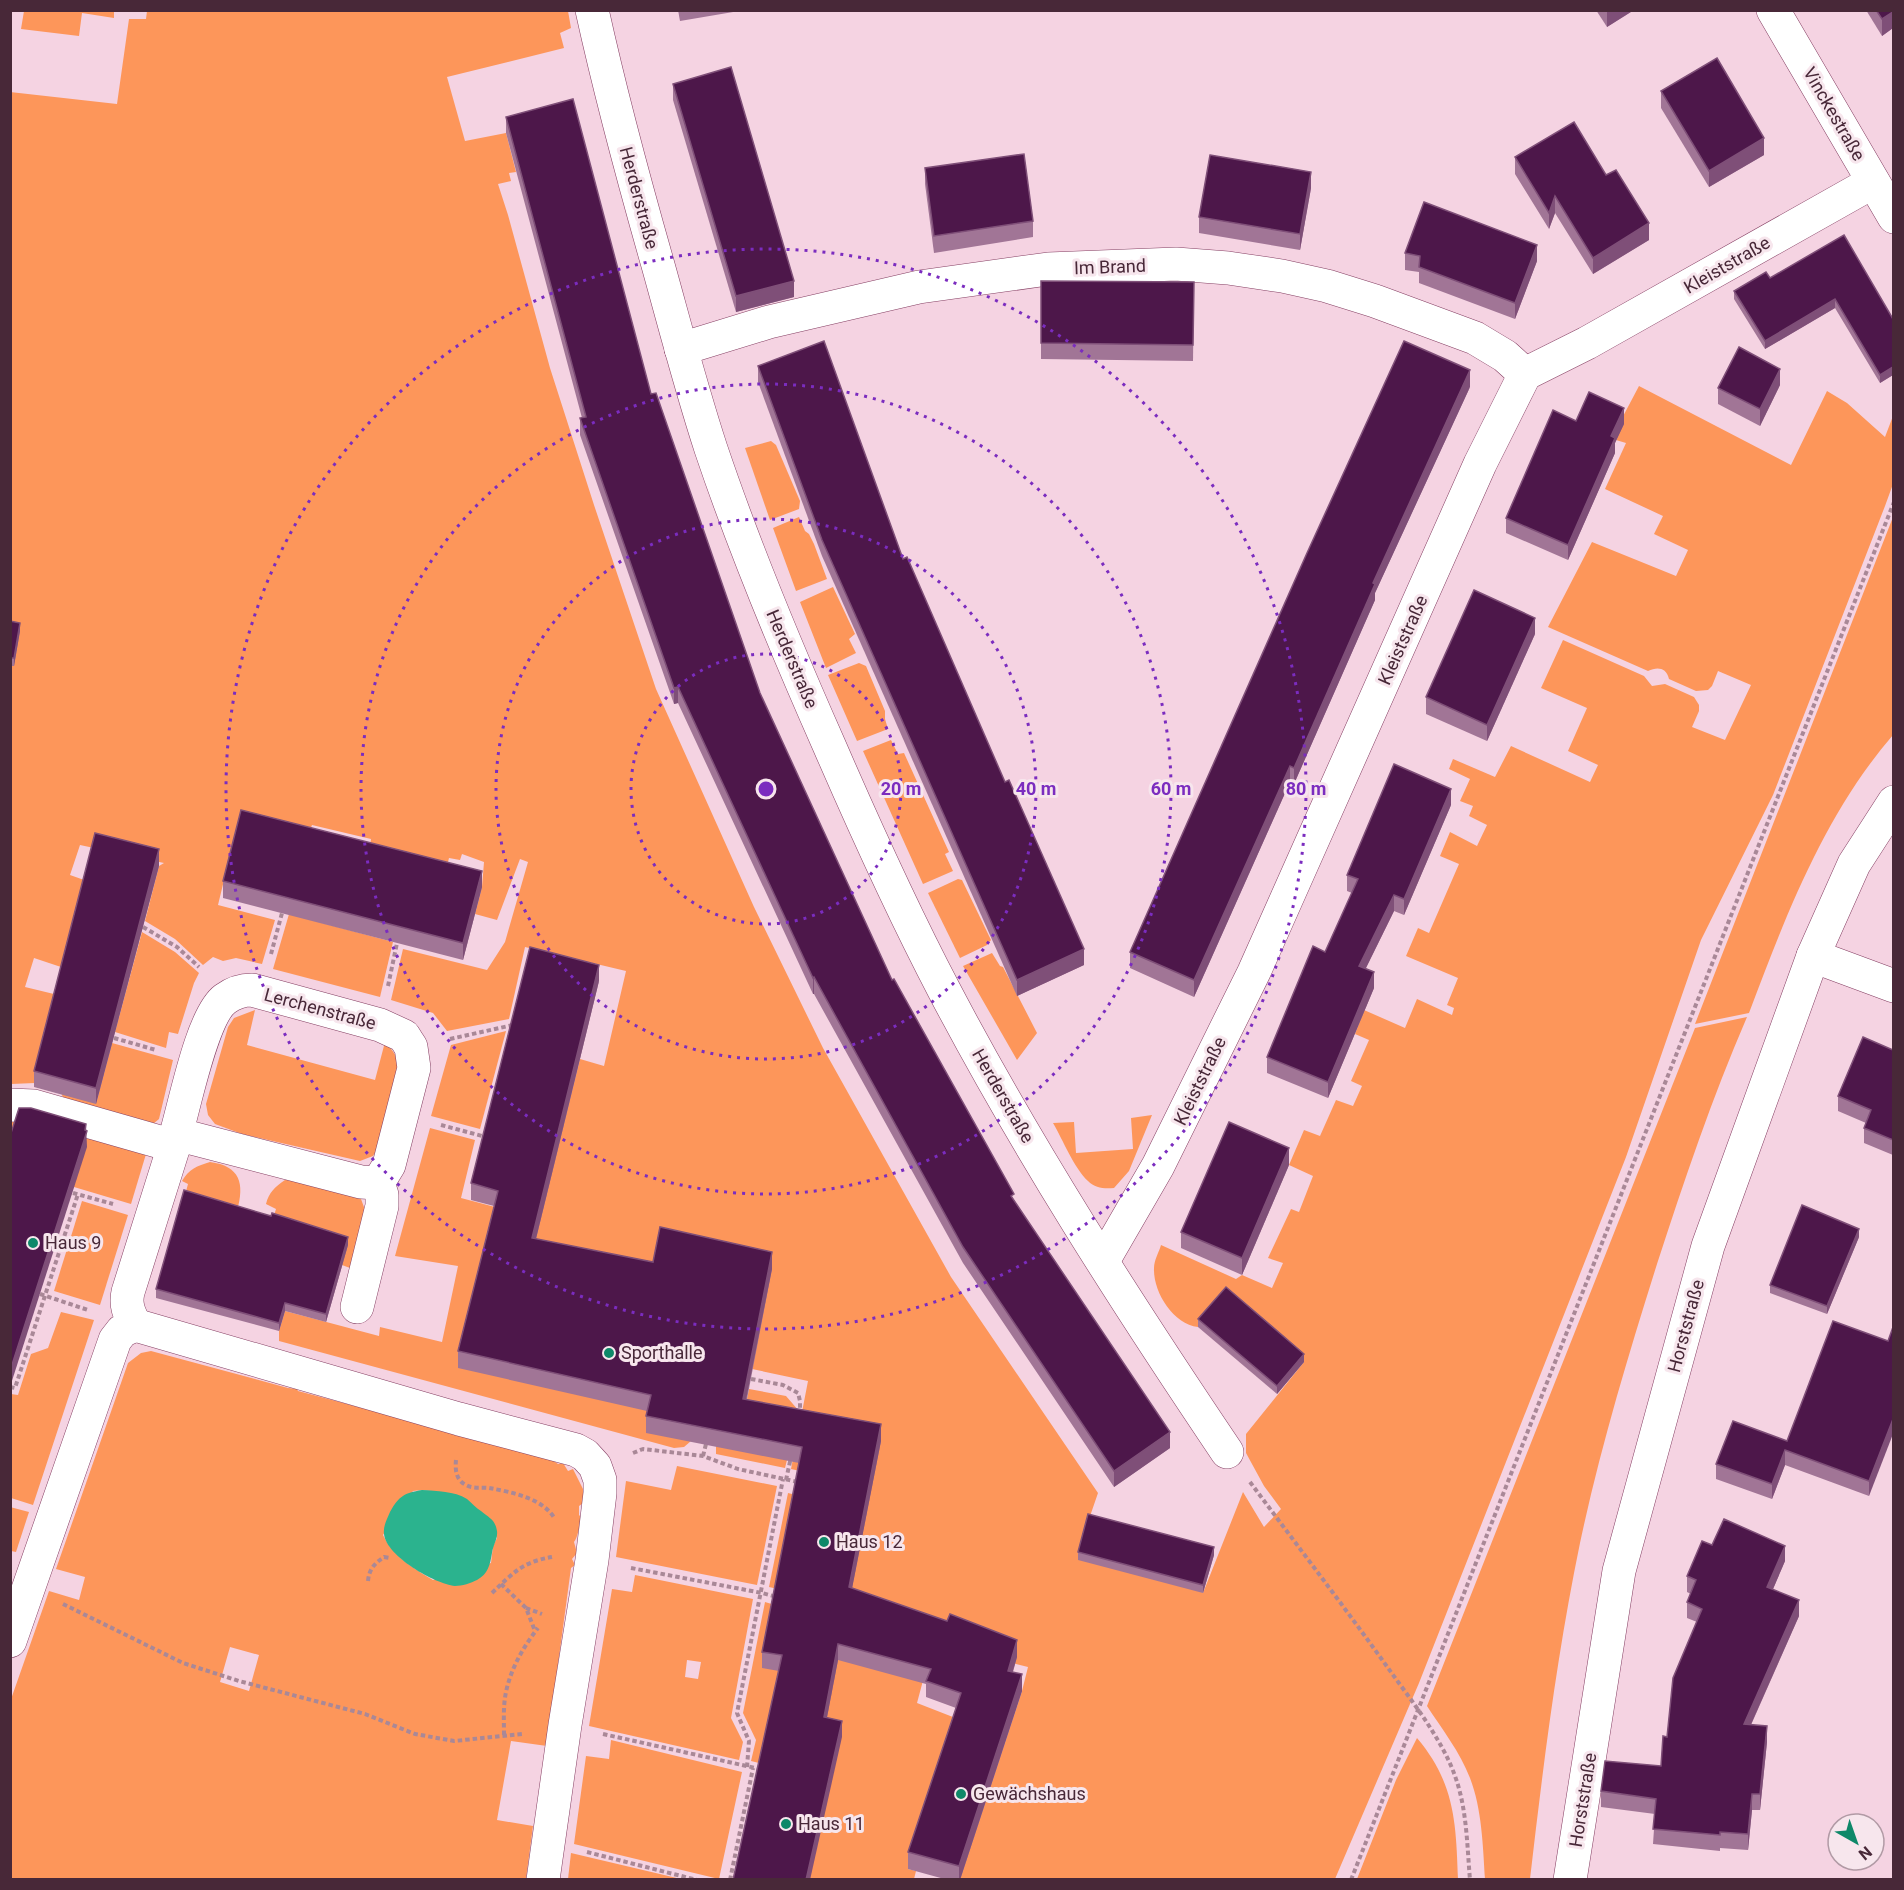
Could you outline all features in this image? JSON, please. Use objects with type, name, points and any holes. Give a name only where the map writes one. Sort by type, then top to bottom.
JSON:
[{"type":"street","name":"Herderstraße","points":[[592,10],[628,158],[710,447],[787,650],[895,893],[944,990],[996,1084],[1103,1261],[1227,1452]]},
{"type":"street","name":"Vinckestraße","points":[[1773,10],[1893,217]]},
{"type":"street","name":"Kleiststraße","points":[[1103,1261],[1158,1166],[1254,972],[1480,464],[1525,374],[1587,344],[1874,182]]},
{"type":"street","name":"Im Brand","points":[[681,349],[769,322],[919,287],[1048,269],[1176,264],[1228,268],[1282,276],[1327,286],[1375,301],[1475,338],[1506,356],[1525,374]]},
{"type":"street","name":"Horststraße","points":[[1570,1880],[1619,1571],[1708,1246],[1814,956],[1854,864],[1893,802]]},
{"type":"street","points":[[1814,956],[1893,986]]},
{"type":"street","name":"Lerchenstraße","points":[[232,994],[252,990],[380,1024],[404,1036],[411,1047]]},
{"type":"street","points":[[135,1325],[128,1313],[126,1301],[195,1063],[216,1010],[232,994]]},
{"type":"street","points":[[357,1307],[382,1206],[382,1195],[378,1183],[389,1165],[414,1068],[411,1047]]},
{"type":"street","points":[[10,1105],[34,1106],[171,1152],[378,1183]]},
{"type":"street","points":[[10,1641],[115,1340],[122,1331],[135,1325],[459,1419],[576,1450],[585,1455],[596,1467],[600,1480],[600,1493],[592,1560],[543,1880]]},
{"type":"path","points":[[1352,1880],[1893,502]]},
{"type":"path","points":[[143,927],[177,947],[232,994]]},
{"type":"path","points":[[411,1047],[514,1025]]},
{"type":"path","points":[[402,1115],[486,1137]]},
{"type":"path","points":[[10,1387],[15,1388],[78,1194]]},
{"type":"path","points":[[751,1379],[783,1385],[798,1393],[801,1409],[798,1421]]},
{"type":"path","points":[[459,1419],[455,1469],[464,1484],[474,1488],[487,1488],[512,1494],[542,1504],[551,1512],[558,1525]]},
{"type":"path","points":[[703,1456],[706,1444]]},
{"type":"path","points":[[596,1467],[643,1449],[703,1456],[738,1469],[798,1482]]},
{"type":"path","points":[[1227,1452],[1351,1617],[1418,1711],[1443,1751],[1460,1791],[1470,1880]]},
{"type":"path","points":[[747,1767],[749,1741],[737,1713],[791,1456]]},
{"type":"path","points":[[553,1564],[555,1549]]},
{"type":"path","points":[[368,1581],[372,1566],[384,1557],[390,1558]]},
{"type":"path","points":[[492,1593],[516,1570],[537,1559],[553,1557]]},
{"type":"path","points":[[592,1560],[762,1593],[777,1598]]},
{"type":"path","points":[[501,1584],[526,1608],[536,1631]]},
{"type":"path","points":[[526,1608],[549,1616]]},
{"type":"path","points":[[75,1610],[183,1663],[239,1682],[347,1708],[415,1734],[454,1741],[549,1730],[565,1725],[760,1769]]},
{"type":"path","points":[[504,1735],[506,1693],[523,1647],[543,1622]]},
{"type":"path","points":[[730,1880],[753,1768]]},
{"type":"path","points":[[548,1842],[698,1880]]},
{"type":"shaded area","points":[[24,10],[114,11],[114,18],[82,13],[79,36],[21,29]]},
{"type":"shaded area","points":[[147,11],[568,11],[571,28],[560,33],[564,48],[447,77],[465,141],[506,133],[516,172],[509,173],[511,181],[498,184],[550,368],[656,689],[754,907],[823,1048],[951,1277],[1098,1493],[1088,1522],[1203,1593],[1243,1492],[1264,1527],[1281,1509],[1264,1486],[1246,1453],[1246,1434],[1304,1362],[1226,1296],[1198,1327],[1180,1320],[1166,1305],[1157,1287],[1154,1268],[1156,1259],[1161,1245],[1236,1279],[1242,1275],[1272,1288],[1283,1263],[1268,1258],[1291,1209],[1299,1212],[1313,1176],[1289,1165],[1304,1130],[1320,1136],[1336,1100],[1353,1106],[1362,1086],[1351,1081],[1369,1040],[1355,1034],[1364,1010],[1405,1028],[1417,999],[1452,1015],[1454,1008],[1447,1005],[1458,978],[1406,956],[1418,928],[1429,933],[1459,864],[1440,856],[1450,832],[1477,846],[1487,825],[1469,816],[1473,806],[1460,801],[1470,779],[1449,769],[1453,759],[1495,777],[1511,746],[1590,782],[1598,765],[1568,751],[1587,708],[1541,688],[1563,640],[1644,676],[1652,686],[1665,684],[1694,697],[1699,705],[1699,711],[1692,727],[1725,740],[1751,685],[1718,671],[1708,690],[1696,691],[1669,679],[1663,670],[1648,671],[1548,627],[1592,542],[1676,576],[1688,550],[1654,534],[1663,516],[1605,489],[1626,443],[1616,440],[1620,422],[1639,386],[1791,465],[1827,391],[1847,403],[1885,437],[1893,416],[1893,484],[1885,506],[1773,795],[1701,940],[1626,1157],[1419,1683],[1335,1879],[960,1879],[1028,1667],[933,1643],[917,1703],[958,1719],[908,1869],[916,1871],[914,1879],[810,1879],[763,1764],[751,1761],[756,1740],[743,1713],[765,1602],[775,1605],[800,1471],[791,1469],[808,1381],[752,1369],[771,1269],[653,1279],[464,1346],[458,1346],[651,1411],[691,1441],[684,1447],[674,1448],[279,1341],[279,1331],[285,1311],[379,1336],[380,1327],[442,1342],[458,1266],[395,1256],[430,1128],[475,1140],[461,1198],[540,1219],[580,1059],[604,1066],[626,971],[525,947],[509,1019],[447,1031],[433,1013],[391,1000],[403,949],[487,970],[505,942],[528,862],[520,859],[497,920],[475,914],[482,887],[484,862],[462,854],[460,860],[449,858],[444,878],[368,859],[371,839],[312,825],[309,833],[239,818],[218,905],[275,920],[262,964],[236,958],[223,961],[213,957],[203,965],[175,939],[145,921],[159,866],[164,863],[80,845],[70,875],[87,881],[64,968],[34,958],[25,987],[58,995],[35,1083],[11,1084],[10,92],[117,104],[129,19],[146,19]]},
{"type":"shaded area","points":[[771,441],[776,445],[800,501],[799,509],[770,520],[745,448]]},
{"type":"shaded area","points":[[799,517],[814,544],[827,579],[796,591],[773,528]]},
{"type":"shaded area","points":[[1893,517],[1893,735],[1847,798],[1827,832],[1777,939],[1749,1013],[1695,1024]]},
{"type":"shaded area","points":[[833,587],[855,634],[849,639],[856,653],[826,668],[800,602]]},
{"type":"shaded area","points":[[859,663],[866,666],[885,711],[888,729],[857,741],[828,675]]},
{"type":"shaded area","points":[[891,740],[898,754],[904,753],[949,852],[945,854],[953,871],[923,884],[863,751]]},
{"type":"shaded area","points":[[958,879],[962,880],[991,940],[987,945],[960,958],[928,893]]},
{"type":"shaded area","points":[[289,914],[393,942],[380,997],[273,969]]},
{"type":"shaded area","points":[[142,932],[175,952],[199,973],[178,1034],[169,1032],[166,1048],[115,1032]]},
{"type":"shaded area","points":[[992,953],[1003,967],[1037,1033],[1017,1060],[963,966]]},
{"type":"shaded area","points":[[255,1010],[247,1045],[375,1080],[385,1042],[390,1048],[399,1068],[379,1147],[373,1156],[360,1161],[242,1134],[215,1124],[208,1115],[206,1104],[228,1027],[234,1018]]},
{"type":"shaded area","points":[[1747,1017],[1710,1109],[1667,1233],[1625,1368],[1596,1473],[1564,1627],[1545,1753],[1530,1879],[1485,1879],[1481,1828],[1470,1778],[1461,1759],[1427,1706],[1695,1028]]},
{"type":"shaded area","points":[[506,1031],[480,1129],[431,1116],[451,1045]]},
{"type":"shaded area","points":[[112,1043],[173,1060],[159,1119],[153,1124],[65,1101],[59,1089],[97,1100]]},
{"type":"shaded area","points":[[1152,1115],[1129,1171],[1114,1188],[1100,1188],[1088,1181],[1073,1161],[1053,1123],[1074,1122],[1076,1153],[1133,1149],[1131,1118]]},
{"type":"shaded area","points":[[11,1120],[31,1122],[146,1154],[131,1204],[74,1187],[11,1152]]},
{"type":"shaded area","points":[[210,1162],[228,1167],[238,1177],[240,1192],[237,1211],[184,1199],[188,1184],[182,1181],[194,1169]]},
{"type":"shaded area","points":[[285,1180],[301,1181],[361,1199],[365,1210],[350,1268],[272,1222],[276,1209],[266,1204],[267,1200],[273,1190]]},
{"type":"shaded area","points":[[82,1201],[128,1215],[100,1305],[54,1291]]},
{"type":"shaded area","points":[[61,1312],[94,1320],[33,1505],[11,1498],[11,1394],[18,1395],[31,1354],[48,1348]]},
{"type":"shaded area","points":[[151,1351],[297,1389],[548,1457],[558,1464],[563,1463],[568,1471],[573,1469],[586,1491],[586,1501],[579,1506],[579,1515],[583,1519],[574,1542],[577,1553],[572,1559],[575,1565],[571,1568],[547,1746],[511,1741],[497,1820],[533,1826],[526,1879],[11,1879],[10,1702],[49,1591],[79,1600],[85,1577],[56,1569],[128,1363],[141,1353]],"holes":[[[422,1490],[459,1497],[482,1515],[497,1538],[493,1546],[491,1563],[433,1580],[411,1566],[392,1549],[383,1535],[413,1491]],[[230,1647],[259,1655],[249,1691],[220,1682]]]},
{"type":"shaded area","points":[[749,1389],[786,1396],[799,1411],[785,1468],[716,1454],[716,1446],[737,1450]]},
{"type":"shaded area","points":[[677,1466],[777,1486],[757,1585],[616,1557],[626,1481],[671,1490]]},
{"type":"shaded area","points":[[422,1490],[462,1496],[495,1524],[497,1537],[489,1565],[484,1575],[477,1580],[455,1586],[436,1580],[402,1560],[387,1542],[384,1528],[393,1507],[403,1496]]},
{"type":"shaded area","points":[[788,1493],[796,1495],[778,1589],[769,1587]]},
{"type":"shaded area","points":[[10,1507],[29,1512],[16,1552],[11,1551]]},
{"type":"shaded area","points":[[635,1575],[753,1599],[731,1718],[743,1742],[739,1760],[589,1726],[612,1589],[632,1592]],"holes":[[[687,1660],[701,1662],[698,1679],[685,1677]]]},
{"type":"shaded area","points":[[1417,1738],[1439,1771],[1451,1804],[1458,1879],[1357,1879],[1396,1780]]},
{"type":"shaded area","points":[[611,1740],[742,1772],[719,1879],[574,1844],[586,1756],[609,1759]]},
{"type":"shaded area","points":[[571,1853],[681,1879],[568,1879]]},
{"type":"building","points":[[1876,10],[1893,10],[1893,12],[1882,19]]},
{"type":"building","points":[[1717,58],[1764,138],[1709,171],[1661,91]]},
{"type":"building","points":[[731,67],[794,281],[736,296],[673,84]]},
{"type":"building","points":[[573,99],[651,394],[656,393],[760,693],[892,980],[894,979],[1014,1194],[1011,1196],[1170,1432],[1114,1471],[963,1247],[813,978],[678,687],[674,688],[580,418],[586,417],[506,117]]},
{"type":"building","points":[[1574,122],[1606,175],[1616,170],[1649,223],[1593,258],[1555,196],[1549,213],[1515,157]]},
{"type":"building","points":[[1024,154],[1033,221],[934,236],[925,168]]},
{"type":"building","points":[[1210,155],[1311,172],[1300,234],[1199,217]]},
{"type":"building","points":[[1424,202],[1537,245],[1515,303],[1419,267],[1420,256],[1405,253]]},
{"type":"building","points":[[1844,235],[1893,319],[1893,367],[1880,375],[1835,299],[1765,341],[1734,291],[1766,272],[1770,278]]},
{"type":"building","points":[[1041,281],[1194,282],[1193,345],[1041,343]]},
{"type":"building","points":[[824,341],[903,559],[907,557],[1005,782],[1009,780],[1084,949],[1017,980],[822,540],[758,366]]},
{"type":"building","points":[[1404,341],[1470,370],[1373,583],[1375,584],[1294,768],[1290,766],[1194,980],[1130,952]]},
{"type":"building","points":[[1739,347],[1780,369],[1760,409],[1718,388]]},
{"type":"building","points":[[1589,392],[1624,408],[1611,436],[1615,438],[1568,545],[1506,518],[1553,410],[1576,421]]},
{"type":"building","points":[[1474,590],[1535,618],[1487,725],[1426,697]]},
{"type":"building","points":[[10,621],[20,623],[14,658],[10,658]]},
{"type":"building","points":[[1394,764],[1451,789],[1404,899],[1394,895],[1359,966],[1374,972],[1328,1082],[1267,1057],[1313,946],[1325,952],[1358,879],[1347,875]]},
{"type":"building","points":[[241,810],[482,871],[463,943],[223,881]]},
{"type":"building","points":[[95,833],[159,849],[96,1088],[34,1071]]},
{"type":"building","points":[[530,947],[599,965],[532,1238],[653,1262],[660,1227],[772,1252],[743,1399],[881,1424],[849,1587],[947,1621],[950,1614],[1017,1640],[1008,1671],[1022,1674],[959,1866],[908,1852],[961,1693],[926,1681],[931,1669],[838,1644],[824,1717],[842,1721],[806,1880],[733,1880],[782,1655],[762,1652],[802,1447],[646,1416],[651,1395],[458,1351],[498,1191],[471,1183]]},
{"type":"building","points":[[1863,1037],[1893,1050],[1893,1140],[1864,1128],[1871,1110],[1838,1096]]},
{"type":"building","name":"Haus 9","points":[[19,1108],[31,1108],[86,1124],[85,1130],[87,1131],[10,1371],[10,1136]]},
{"type":"building","points":[[1229,1122],[1289,1148],[1242,1258],[1181,1232]]},
{"type":"building","points":[[184,1190],[271,1216],[272,1213],[348,1237],[326,1314],[285,1303],[279,1323],[156,1289]]},
{"type":"building","points":[[1802,1205],[1859,1229],[1827,1306],[1770,1285]]},
{"type":"building","points":[[1226,1287],[1304,1354],[1277,1386],[1198,1319]]},
{"type":"building","points":[[1833,1321],[1888,1341],[1893,1327],[1893,1419],[1869,1481],[1785,1450],[1772,1484],[1716,1464],[1733,1421],[1787,1441]]},
{"type":"building","points":[[1088,1514],[1214,1547],[1203,1585],[1078,1552]]},
{"type":"building","points":[[1724,1519],[1785,1546],[1767,1587],[1799,1600],[1744,1724],[1767,1726],[1760,1794],[1752,1794],[1748,1834],[1720,1832],[1720,1835],[1653,1829],[1656,1799],[1601,1791],[1605,1761],[1661,1766],[1663,1736],[1667,1737],[1673,1678],[1702,1609],[1687,1602],[1696,1580],[1687,1576],[1702,1541],[1712,1545]]},
{"type":"place","name":"Haus 9","points":[[33,1243]]},
{"type":"place","name":"Sporthalle","points":[[609,1353]]},
{"type":"place","name":"Haus 12","points":[[824,1542]]},
{"type":"place","name":"Gewächshaus","points":[[961,1794]]},
{"type":"place","name":"Haus 11","points":[[786,1824]]}]
